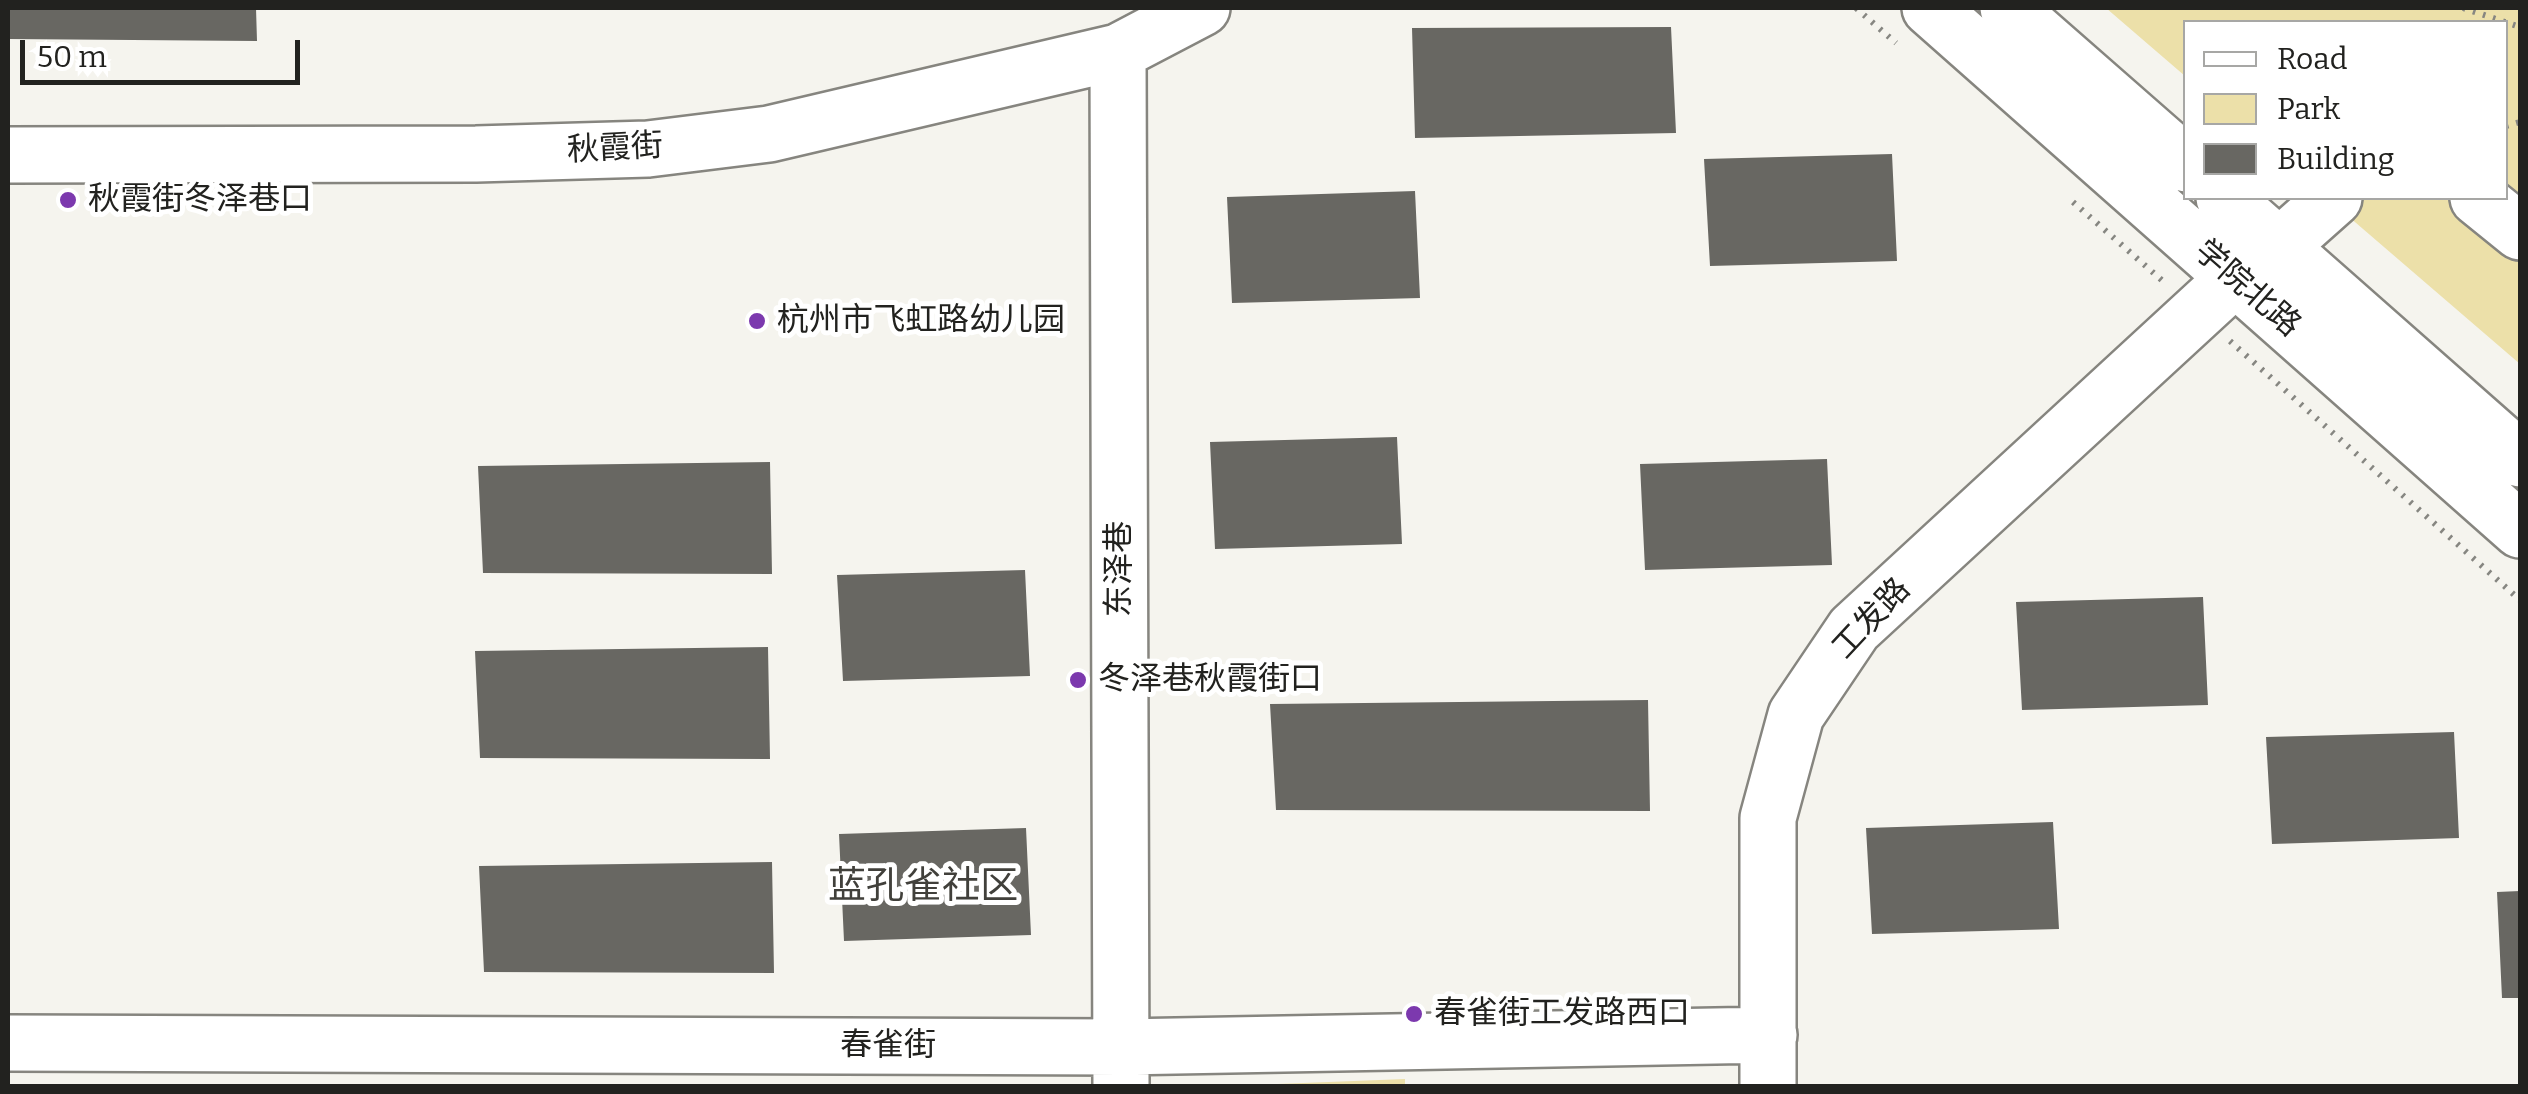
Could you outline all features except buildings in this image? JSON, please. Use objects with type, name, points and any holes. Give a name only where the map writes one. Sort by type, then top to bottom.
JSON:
[{"type":"street","name":"秋霞街","points":[[8,154],[648,150],[769,134],[1118,52],[1202,8]]},
{"type":"street","name":"学院北路","points":[[1930,8],[2520,530]]},
{"type":"street","points":[[2008,8],[2183,161]]},
{"type":"street","name":"东泽巷","points":[[1118,52],[1122,1067]]},
{"type":"street","name":"学院北路","points":[[2226,200],[2520,459]]},
{"type":"street","points":[[2280,246],[2332,200]]},
{"type":"street","points":[[2480,200],[2520,232]]},
{"type":"street","name":"工发路","points":[[1768,1061],[1768,818],[1796,715],[1854,629],[2235,278]]},
{"type":"street","name":"春雀街","points":[[8,1043],[1122,1067],[1768,1061]]},
{"type":"path","points":[[2463,8],[2499,20]]},
{"type":"green space","points":[[2106,8],[2520,8],[2520,364],[2329,200],[2508,200],[2508,20],[2183,20],[2183,74]]},
{"type":"green space","points":[[1405,1079],[1405,1086],[1248,1086],[1252,1085]]},
{"type":"place","name":"秋霞街冬泽巷口","points":[[68,200]]},
{"type":"place","name":"杭州市飞虹路幼儿园","points":[[757,321]]},
{"type":"place","name":"冬泽巷秋霞街口","points":[[1078,680]]},
{"type":"place","name":"春雀街工发路西口","points":[[1414,1014]]},
{"type":"district","name":"蓝孔雀社区","points":[[923,887]]}]
